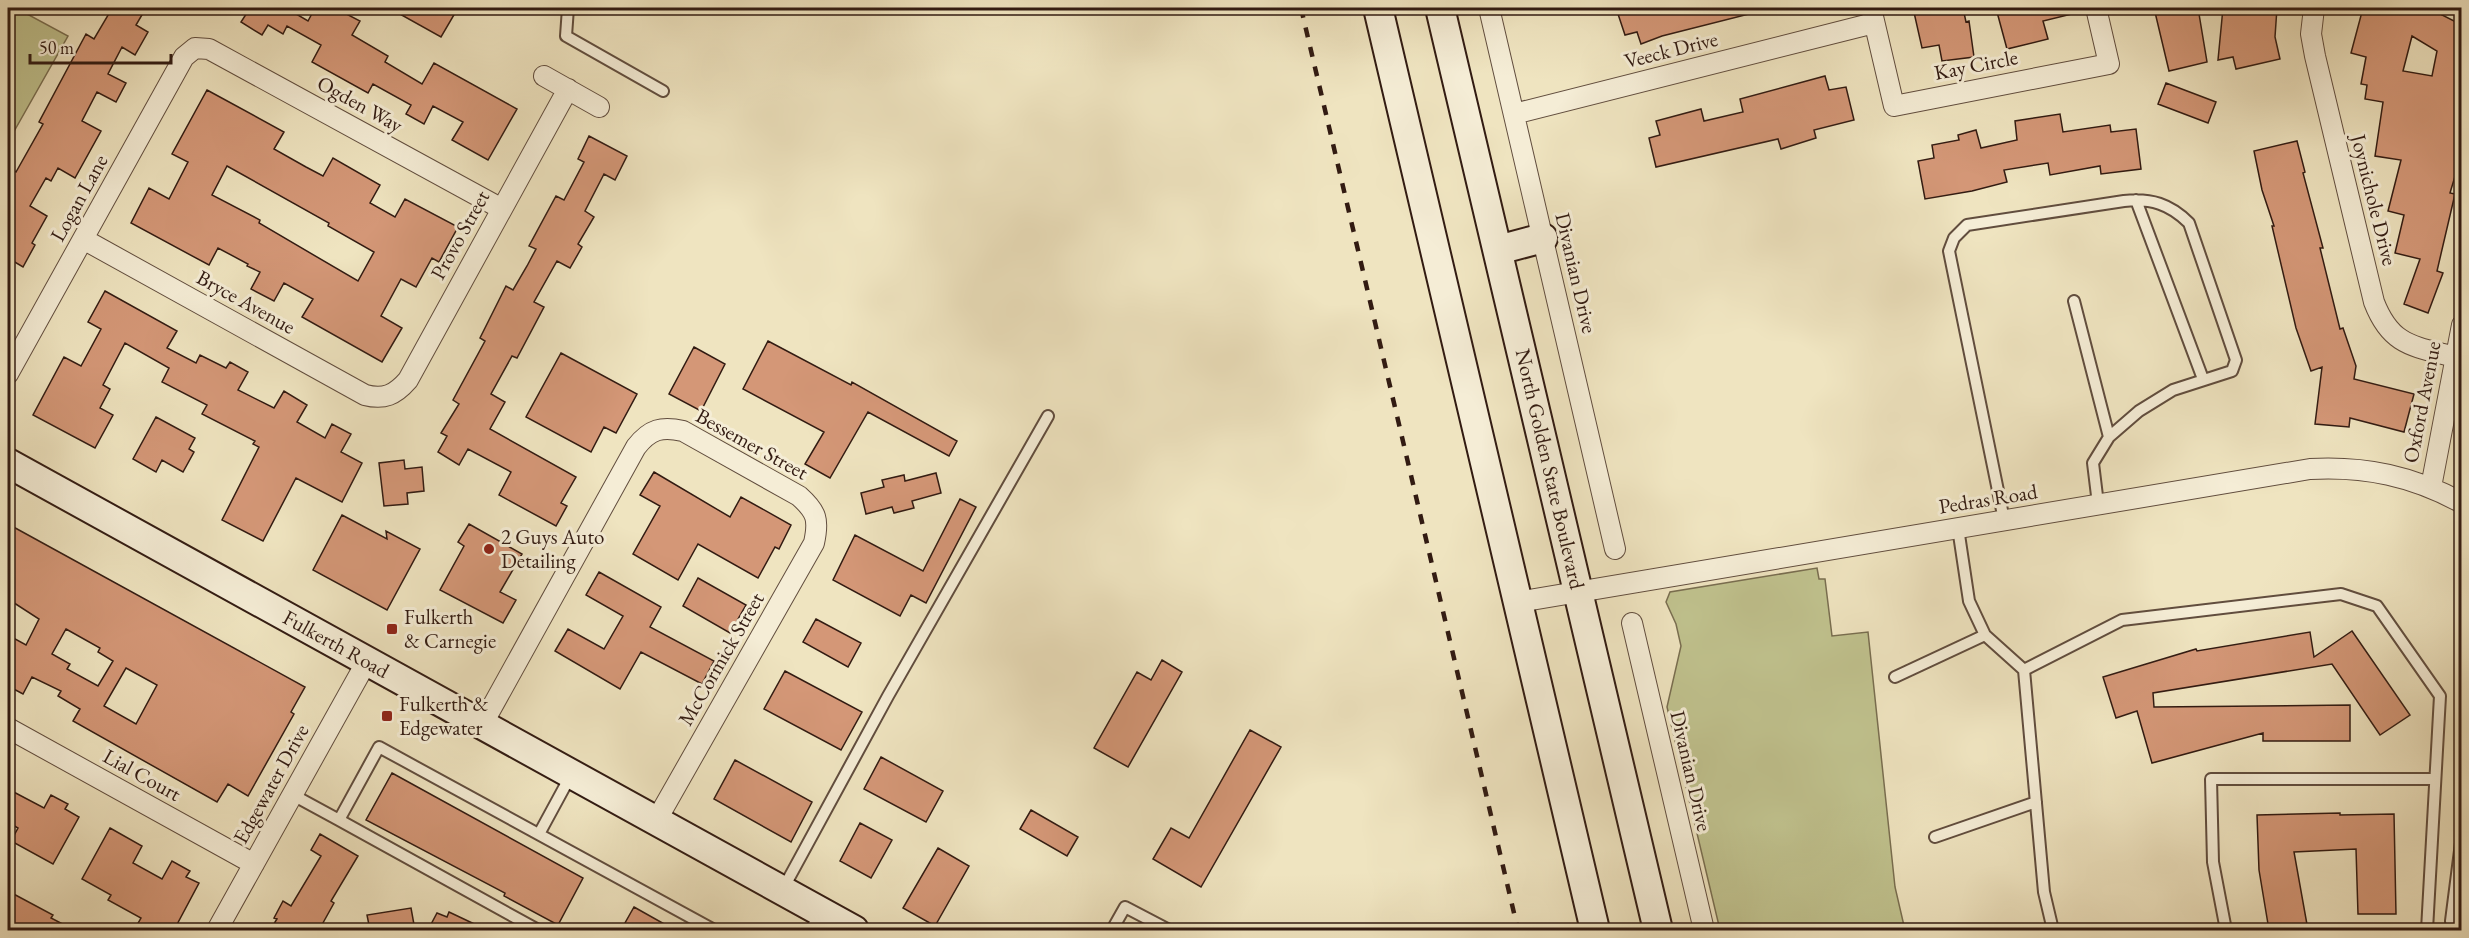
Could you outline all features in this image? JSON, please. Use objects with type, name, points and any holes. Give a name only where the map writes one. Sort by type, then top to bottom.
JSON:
[{"type":"main road","points":[[1378,8],[1595,930]]},
{"type":"main road","name":"North Golden State Boulevard","points":[[1440,8],[1658,930]]},
{"type":"main road","points":[[1498,250],[1543,238]]},
{"type":"main road","name":"Fulkerth Road","points":[[8,463],[782,891],[816,921],[854,930]]},
{"type":"street","name":"Divanian Drive","points":[[1490,8],[1615,549]]},
{"type":"street","name":"Kay Circle","points":[[1873,15],[1894,106],[2109,64],[2096,8]]},
{"type":"street","name":"Joynichole Drive","points":[[2314,8],[2311,34],[2315,56],[2374,302],[2389,331],[2404,342],[2455,357]]},
{"type":"street","name":"Veeck Drive","points":[[1514,114],[1873,15]]},
{"type":"street","name":"Ogden Way","points":[[195,48],[209,49],[502,209]]},
{"type":"street","name":"Logan Lane","points":[[8,374],[184,57],[195,48]]},
{"type":"street","points":[[544,76],[599,107]]},
{"type":"street","name":"Provo Street","points":[[388,397],[399,391],[408,380],[568,89]]},
{"type":"street","name":"Bryce Avenue","points":[[83,239],[365,395],[376,398],[388,397]]},
{"type":"street","name":"Oxford Avenue","points":[[2430,488],[2462,325]]},
{"type":"street","name":"Bessemer Street","points":[[482,725],[644,436],[656,429],[670,428],[683,431],[799,496],[810,506],[816,517]]},
{"type":"street","name":"Pedras Road","points":[[1518,602],[2310,470],[2339,468],[2389,474],[2430,488],[2462,503]]},
{"type":"street","name":"McCormick Street","points":[[656,821],[814,543],[817,529],[816,517]]},
{"type":"street","name":"Divanian Drive","points":[[1632,623],[1704,930]]},
{"type":"street","name":"Edgewater Drive","points":[[217,930],[367,661]]},
{"type":"street","name":"Lial Court","points":[[8,728],[254,864]]},
{"type":"lane","points":[[568,8],[566,36],[663,91]]},
{"type":"lane","points":[[2136,200],[2203,379]]},
{"type":"lane","points":[[2004,520],[1999,486],[1949,252],[1954,238],[1967,225],[2136,200],[2162,203],[2180,214],[2189,223],[2236,360],[2232,371],[2173,390],[2139,411],[2109,437],[2093,464],[2098,504]]},
{"type":"lane","points":[[2074,301],[2109,437]]},
{"type":"lane","points":[[782,891],[888,696],[1048,416]]},
{"type":"lane","points":[[1958,528],[1969,601],[1985,635],[2024,670],[2044,892],[2053,930]]},
{"type":"lane","points":[[2024,670],[2122,620],[2341,594],[2377,606],[2440,696],[2427,930]]},
{"type":"lane","points":[[1895,677],[1985,635]]},
{"type":"lane","points":[[339,820],[380,747],[714,930]]},
{"type":"lane","points":[[539,834],[572,774]]},
{"type":"lane","points":[[2226,930],[2213,862],[2211,779],[2434,779]]},
{"type":"lane","points":[[293,795],[538,930]]},
{"type":"lane","points":[[1935,837],[2036,802]]},
{"type":"lane","points":[[2452,930],[2451,921],[2462,835]]},
{"type":"lane","points":[[1112,930],[1125,907],[1169,930]]},
{"type":"green space","points":[[8,8],[16,8],[68,36],[8,142]]},
{"type":"green space","points":[[1817,568],[1819,579],[1825,579],[1832,636],[1868,632],[1895,887],[1905,930],[1720,930],[1667,707],[1681,646],[1676,624],[1666,602],[1670,592]]},
{"type":"building","points":[[118,8],[146,8],[136,25],[148,32],[135,55],[122,47],[108,74],[126,83],[116,102],[97,92],[82,121],[101,131],[75,178],[58,168],[51,181],[46,178],[30,206],[47,216],[32,243],[35,245],[23,267],[8,258],[8,167],[16,172],[43,124],[39,122],[86,34],[94,39],[111,10],[115,13]]},
{"type":"building","points":[[250,8],[286,8],[308,21],[315,8],[335,8],[360,21],[352,35],[388,56],[385,62],[422,84],[434,63],[517,109],[488,160],[452,140],[463,122],[433,106],[424,124],[406,114],[411,105],[373,84],[368,93],[312,62],[321,45],[287,26],[283,34],[268,25],[262,35],[241,22]]},
{"type":"building","points":[[389,8],[458,8],[441,37]]},
{"type":"building","points":[[1616,8],[1752,8],[1753,13],[1662,36],[1641,44],[1637,32],[1625,35]]},
{"type":"building","points":[[1913,8],[1963,8],[1966,22],[1969,21],[1974,57],[1942,61],[1939,45],[1922,48]]},
{"type":"building","points":[[2015,8],[2075,8],[2076,13],[2043,21],[2048,39],[2007,49],[1997,12]]},
{"type":"building","points":[[2154,8],[2198,8],[2207,62],[2169,71]]},
{"type":"building","points":[[2223,8],[2277,8],[2275,37],[2280,59],[2236,69],[2233,57],[2218,60]]},
{"type":"building","points":[[2363,8],[2446,8],[2442,15],[2462,25],[2462,153],[2450,193],[2455,194],[2437,271],[2443,273],[2428,313],[2404,304],[2420,259],[2395,253],[2404,215],[2388,211],[2401,160],[2375,156],[2383,102],[2365,99],[2367,85],[2361,84],[2366,57],[2351,53]],"holes":[[[2412,36],[2437,51],[2432,76],[2403,71]]]},
{"type":"building","points":[[1825,76],[1829,90],[1846,87],[1854,120],[1814,130],[1816,138],[1781,149],[1778,139],[1656,167],[1649,138],[1660,135],[1656,121],[1701,109],[1704,121],[1743,112],[1740,99]]},
{"type":"building","points":[[2166,83],[2216,102],[2208,123],[2158,104]]},
{"type":"building","points":[[207,90],[284,132],[274,149],[306,167],[323,176],[333,158],[380,185],[370,203],[395,217],[405,199],[458,227],[439,262],[432,258],[416,287],[401,279],[381,316],[402,328],[382,362],[302,317],[313,299],[284,283],[274,301],[251,289],[260,272],[247,266],[248,264],[218,248],[209,265],[131,223],[149,188],[169,199],[188,162],[172,154]],"holes":[[[227,166],[329,223],[328,226],[374,252],[358,281],[259,223],[260,220],[212,195]]]},
{"type":"building","points":[[2060,114],[2063,132],[2110,125],[2111,132],[2136,129],[2141,169],[2101,174],[2100,166],[2050,175],[2048,163],[2004,170],[2007,182],[1925,199],[1918,161],[1934,158],[1932,145],[1959,140],[1958,135],[1976,130],[1981,148],[2017,140],[2015,121]]},
{"type":"building","points":[[589,136],[627,156],[615,180],[604,174],[585,211],[594,217],[578,244],[582,247],[570,268],[557,261],[534,302],[544,307],[517,358],[512,356],[491,394],[505,402],[490,429],[576,477],[561,503],[567,506],[556,526],[499,495],[511,472],[468,449],[459,465],[438,452],[447,436],[441,433],[459,404],[453,400],[485,341],[480,338],[506,286],[513,290],[527,266],[536,249],[529,246],[556,196],[564,200],[584,162],[578,159]]},
{"type":"building","points":[[2297,141],[2340,329],[2343,328],[2356,366],[2354,379],[2414,394],[2404,432],[2350,418],[2349,427],[2315,424],[2322,367],[2311,371],[2296,328],[2272,226],[2274,226],[2262,190],[2254,151]]},
{"type":"building","points":[[105,291],[177,331],[167,348],[196,363],[200,355],[226,368],[230,362],[248,372],[238,390],[274,408],[284,391],[307,405],[297,422],[325,438],[332,424],[351,434],[341,452],[362,463],[342,502],[296,478],[263,541],[222,520],[259,447],[253,444],[255,441],[202,414],[207,405],[162,382],[169,368],[125,343],[103,385],[110,389],[100,408],[113,415],[95,448],[33,415],[64,357],[81,366],[101,329],[88,322]]},
{"type":"building","points":[[768,341],[851,385],[852,382],[957,441],[949,456],[868,412],[830,478],[805,464],[824,432],[743,389]]},
{"type":"building","points":[[694,347],[725,364],[701,411],[669,394]]},
{"type":"building","points":[[561,353],[637,394],[616,433],[604,427],[591,452],[526,417]]},
{"type":"building","points":[[156,417],[195,438],[189,449],[194,452],[183,472],[162,460],[156,472],[133,459]]},
{"type":"building","points":[[404,460],[405,469],[422,467],[424,491],[407,493],[408,504],[384,506],[379,463]]},
{"type":"building","points":[[654,472],[730,517],[741,497],[791,525],[779,549],[775,547],[758,578],[698,544],[678,580],[633,554],[660,506],[640,495]]},
{"type":"building","points":[[936,473],[941,493],[912,501],[914,508],[894,513],[892,507],[866,514],[861,493],[884,487],[882,480],[904,475],[905,481]]},
{"type":"building","points":[[960,499],[976,507],[926,603],[911,595],[900,616],[833,580],[855,535],[923,571]]},
{"type":"building","points":[[342,515],[387,539],[386,531],[420,549],[387,610],[313,570]]},
{"type":"building","points":[[8,524],[305,687],[291,712],[294,714],[248,796],[228,784],[217,802],[73,721],[80,709],[58,696],[61,691],[32,677],[23,694],[8,686],[8,635],[26,645],[39,619],[8,599]],"holes":[[[66,629],[100,648],[98,652],[113,661],[98,686],[67,669],[70,664],[52,654]],[[126,668],[157,685],[136,724],[104,706]]]},
{"type":"building","points":[[469,524],[522,554],[500,592],[516,600],[503,623],[440,590],[464,546],[458,542]]},
{"type":"building","points":[[599,572],[661,607],[650,627],[714,661],[702,684],[641,652],[620,689],[555,651],[568,629],[604,649],[623,616],[586,595]]},
{"type":"building","points":[[698,578],[746,605],[730,633],[683,606]]},
{"type":"building","points":[[816,619],[861,643],[848,667],[803,642]]},
{"type":"building","points":[[2352,631],[2410,715],[2380,735],[2332,664],[2153,693],[2154,707],[2350,705],[2350,741],[2263,741],[2263,733],[2152,763],[2137,711],[2116,718],[2103,677],[2196,649],[2197,651],[2310,632],[2314,657]]},
{"type":"building","points":[[1162,660],[1182,672],[1128,767],[1094,748],[1137,672],[1151,680]]},
{"type":"building","points":[[785,671],[862,712],[841,750],[764,709]]},
{"type":"building","points":[[1250,730],[1281,747],[1201,887],[1153,859],[1171,828],[1189,838]]},
{"type":"building","points":[[881,757],[943,791],[926,822],[864,789]]},
{"type":"building","points":[[735,760],[812,802],[791,842],[714,799]]},
{"type":"building","points":[[392,773],[583,878],[558,925],[504,896],[505,893],[366,820]]},
{"type":"building","points":[[8,789],[44,808],[51,795],[68,804],[65,809],[79,817],[53,864],[11,841],[18,828],[8,822]]},
{"type":"building","points":[[1031,810],[1078,837],[1067,856],[1020,829]]},
{"type":"building","points":[[2340,813],[2340,815],[2394,814],[2396,914],[2358,914],[2356,849],[2294,852],[2308,930],[2269,930],[2259,870],[2257,815]]},
{"type":"building","points":[[860,823],[892,840],[871,878],[840,861]]},
{"type":"building","points":[[110,828],[142,846],[133,863],[162,879],[172,861],[190,871],[186,877],[199,883],[174,930],[146,930],[137,925],[141,918],[108,900],[111,895],[82,879]]},
{"type":"building","points":[[320,834],[358,856],[331,901],[334,903],[319,930],[270,930],[277,919],[274,918],[283,901],[291,906],[321,856],[311,850]]},
{"type":"building","points":[[938,848],[969,866],[935,926],[903,908]]},
{"type":"building","points":[[8,891],[53,915],[51,918],[74,930],[19,930],[8,925]]},
{"type":"building","points":[[634,907],[675,930],[621,930]]},
{"type":"building","points":[[411,908],[415,930],[370,930],[367,915]]},
{"type":"building","points":[[449,912],[487,930],[428,930],[437,913],[447,917]]},
{"type":"railway","points":[[1301,8],[1518,930]]},
{"type":"place","name":"2 Guys Auto Detailing","points":[[489,549]]},
{"type":"place","name":"Fulkerth & Carnegie","points":[[392,629]]},
{"type":"place","name":"Fulkerth & Edgewater","points":[[387,716]]}]
